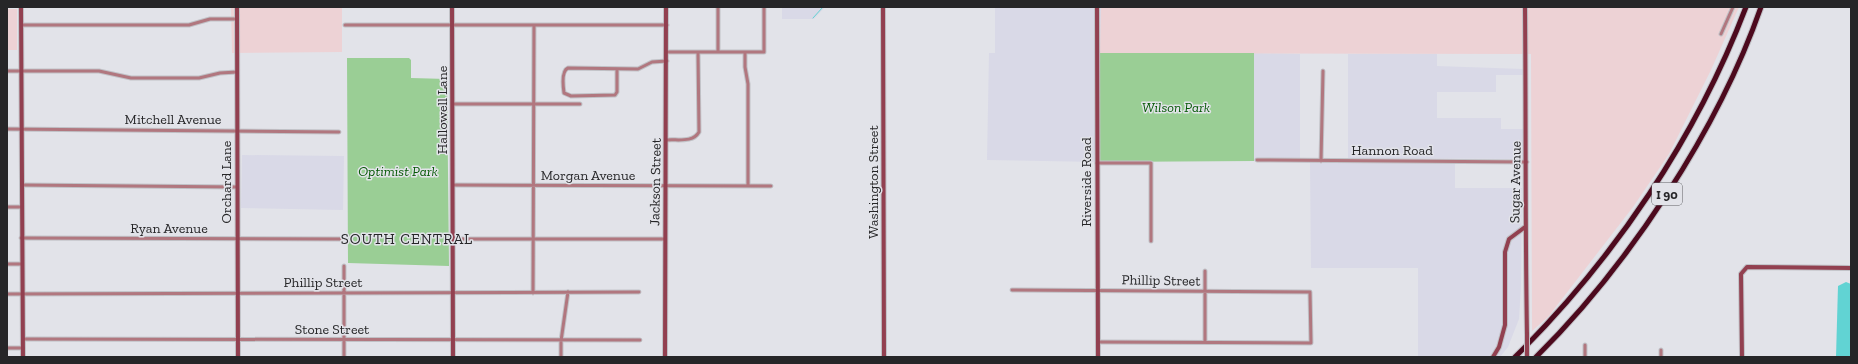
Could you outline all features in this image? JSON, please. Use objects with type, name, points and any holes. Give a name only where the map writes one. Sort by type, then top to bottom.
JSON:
[{"type":"highway","name":"I 90","points":[[1536,357],[1578,312],[1607,276],[1663,199],[1715,111],[1761,7]]},
{"type":"highway","name":"I 90","points":[[1515,357],[1578,290],[1621,235],[1652,190],[1679,147],[1702,105],[1746,8]]},
{"type":"street","points":[[21,7],[21,238],[23,357]]},
{"type":"street","name":"Orchard Lane","points":[[237,7],[236,187],[238,357]]},
{"type":"street","name":"Hallowell Lane","points":[[452,7],[454,357]]},
{"type":"street","name":"Jackson Street","points":[[665,357],[667,140],[666,7]]},
{"type":"street","points":[[718,7],[718,52]]},
{"type":"street","points":[[667,52],[764,52],[764,7]]},
{"type":"street","name":"Washington Street","points":[[883,7],[884,357]]},
{"type":"street","name":"Riverside Road","points":[[1096,7],[1098,357]]},
{"type":"street","name":"Sugar Avenue","points":[[1525,7],[1527,162],[1525,227],[1527,357]]},
{"type":"street","points":[[1721,34],[1733,7]]},
{"type":"street","points":[[22,25],[189,25],[210,19],[238,19]]},
{"type":"street","points":[[345,25],[667,25]]},
{"type":"street","points":[[533,293],[534,25]]},
{"type":"street","points":[[667,140],[692,139],[696,137],[699,132],[698,52]]},
{"type":"street","points":[[745,52],[745,68],[748,84],[748,186]]},
{"type":"street","points":[[617,69],[617,92],[615,95],[571,96],[564,93],[563,72],[566,69],[617,69],[638,69],[652,62],[667,61]]},
{"type":"street","points":[[7,71],[99,71],[131,78],[199,78],[220,73],[237,72]]},
{"type":"street","points":[[1321,161],[1323,71]]},
{"type":"street","points":[[453,104],[580,104]]},
{"type":"street","name":"Mitchell Avenue","points":[[7,129],[339,132]]},
{"type":"street","name":"Hannon Road","points":[[1257,160],[1527,162]]},
{"type":"street","points":[[1097,163],[1151,163],[1151,241]]},
{"type":"street","points":[[22,185],[236,187]]},
{"type":"street","name":"Morgan Avenue","points":[[453,186],[771,186]]},
{"type":"street","points":[[7,207],[21,207]]},
{"type":"street","points":[[1493,357],[1499,347],[1505,325],[1505,252],[1509,238],[1525,227]]},
{"type":"street","name":"Ryan Avenue","points":[[21,238],[341,239]]},
{"type":"street","points":[[454,239],[665,239]]},
{"type":"street","points":[[7,264],[22,264]]},
{"type":"street","points":[[344,266],[344,357]]},
{"type":"street","points":[[1742,357],[1741,274],[1747,267],[1851,268]]},
{"type":"street","points":[[1098,342],[1205,342],[1205,271]]},
{"type":"street","name":"Phillip Street","points":[[1012,290],[1310,292],[1311,342],[1205,342]]},
{"type":"street","points":[[561,357],[561,341],[568,292]]},
{"type":"street","name":"Phillip Street","points":[[7,294],[639,292]]},
{"type":"street","name":"Stone Street","points":[[23,339],[640,340]]},
{"type":"street","points":[[1585,345],[1585,357]]},
{"type":"street","points":[[7,348],[23,348]]},
{"type":"street","points":[[1661,350],[1661,357]]},
{"type":"shaded area","points":[[231,7],[342,7],[342,52],[232,53]]},
{"type":"shaded area","points":[[782,7],[825,7],[814,19],[782,19]]},
{"type":"shaded area","points":[[995,7],[1101,7],[1099,162],[987,160],[989,53],[995,53]]},
{"type":"shaded area","points":[[1101,7],[1739,7],[1711,70],[1669,154],[1633,207],[1548,317],[1532,331],[1531,54],[1100,53]]},
{"type":"shaded area","points":[[7,9],[17,9],[17,50],[7,50]]},
{"type":"shaded area","points":[[1254,53],[1300,54],[1300,162],[1254,161]]},
{"type":"shaded area","points":[[1348,54],[1437,54],[1437,66],[1523,69],[1524,75],[1496,75],[1496,92],[1437,92],[1437,118],[1501,118],[1501,129],[1524,129],[1524,159],[1348,158]]},
{"type":"shaded area","points":[[242,155],[344,156],[343,210],[241,208]]},
{"type":"shaded area","points":[[1310,162],[1455,163],[1455,188],[1522,188],[1521,287],[1519,319],[1508,347],[1500,357],[1418,357],[1418,268],[1311,268]]},
{"type":"green space","name":"Wilson Park","points":[[1100,53],[1254,53],[1254,161],[1099,162]]},
{"type":"green space","name":"Optimist Park","points":[[347,58],[409,58],[411,60],[411,78],[447,79],[449,266],[348,263]]},
{"type":"water","points":[[1846,282],[1851,284],[1851,357],[1836,357],[1838,286]]},
{"type":"waterway","points":[[813,18],[823,7]]},
{"type":"district","name":"SOUTH CENTRAL","points":[[407,239]]}]
